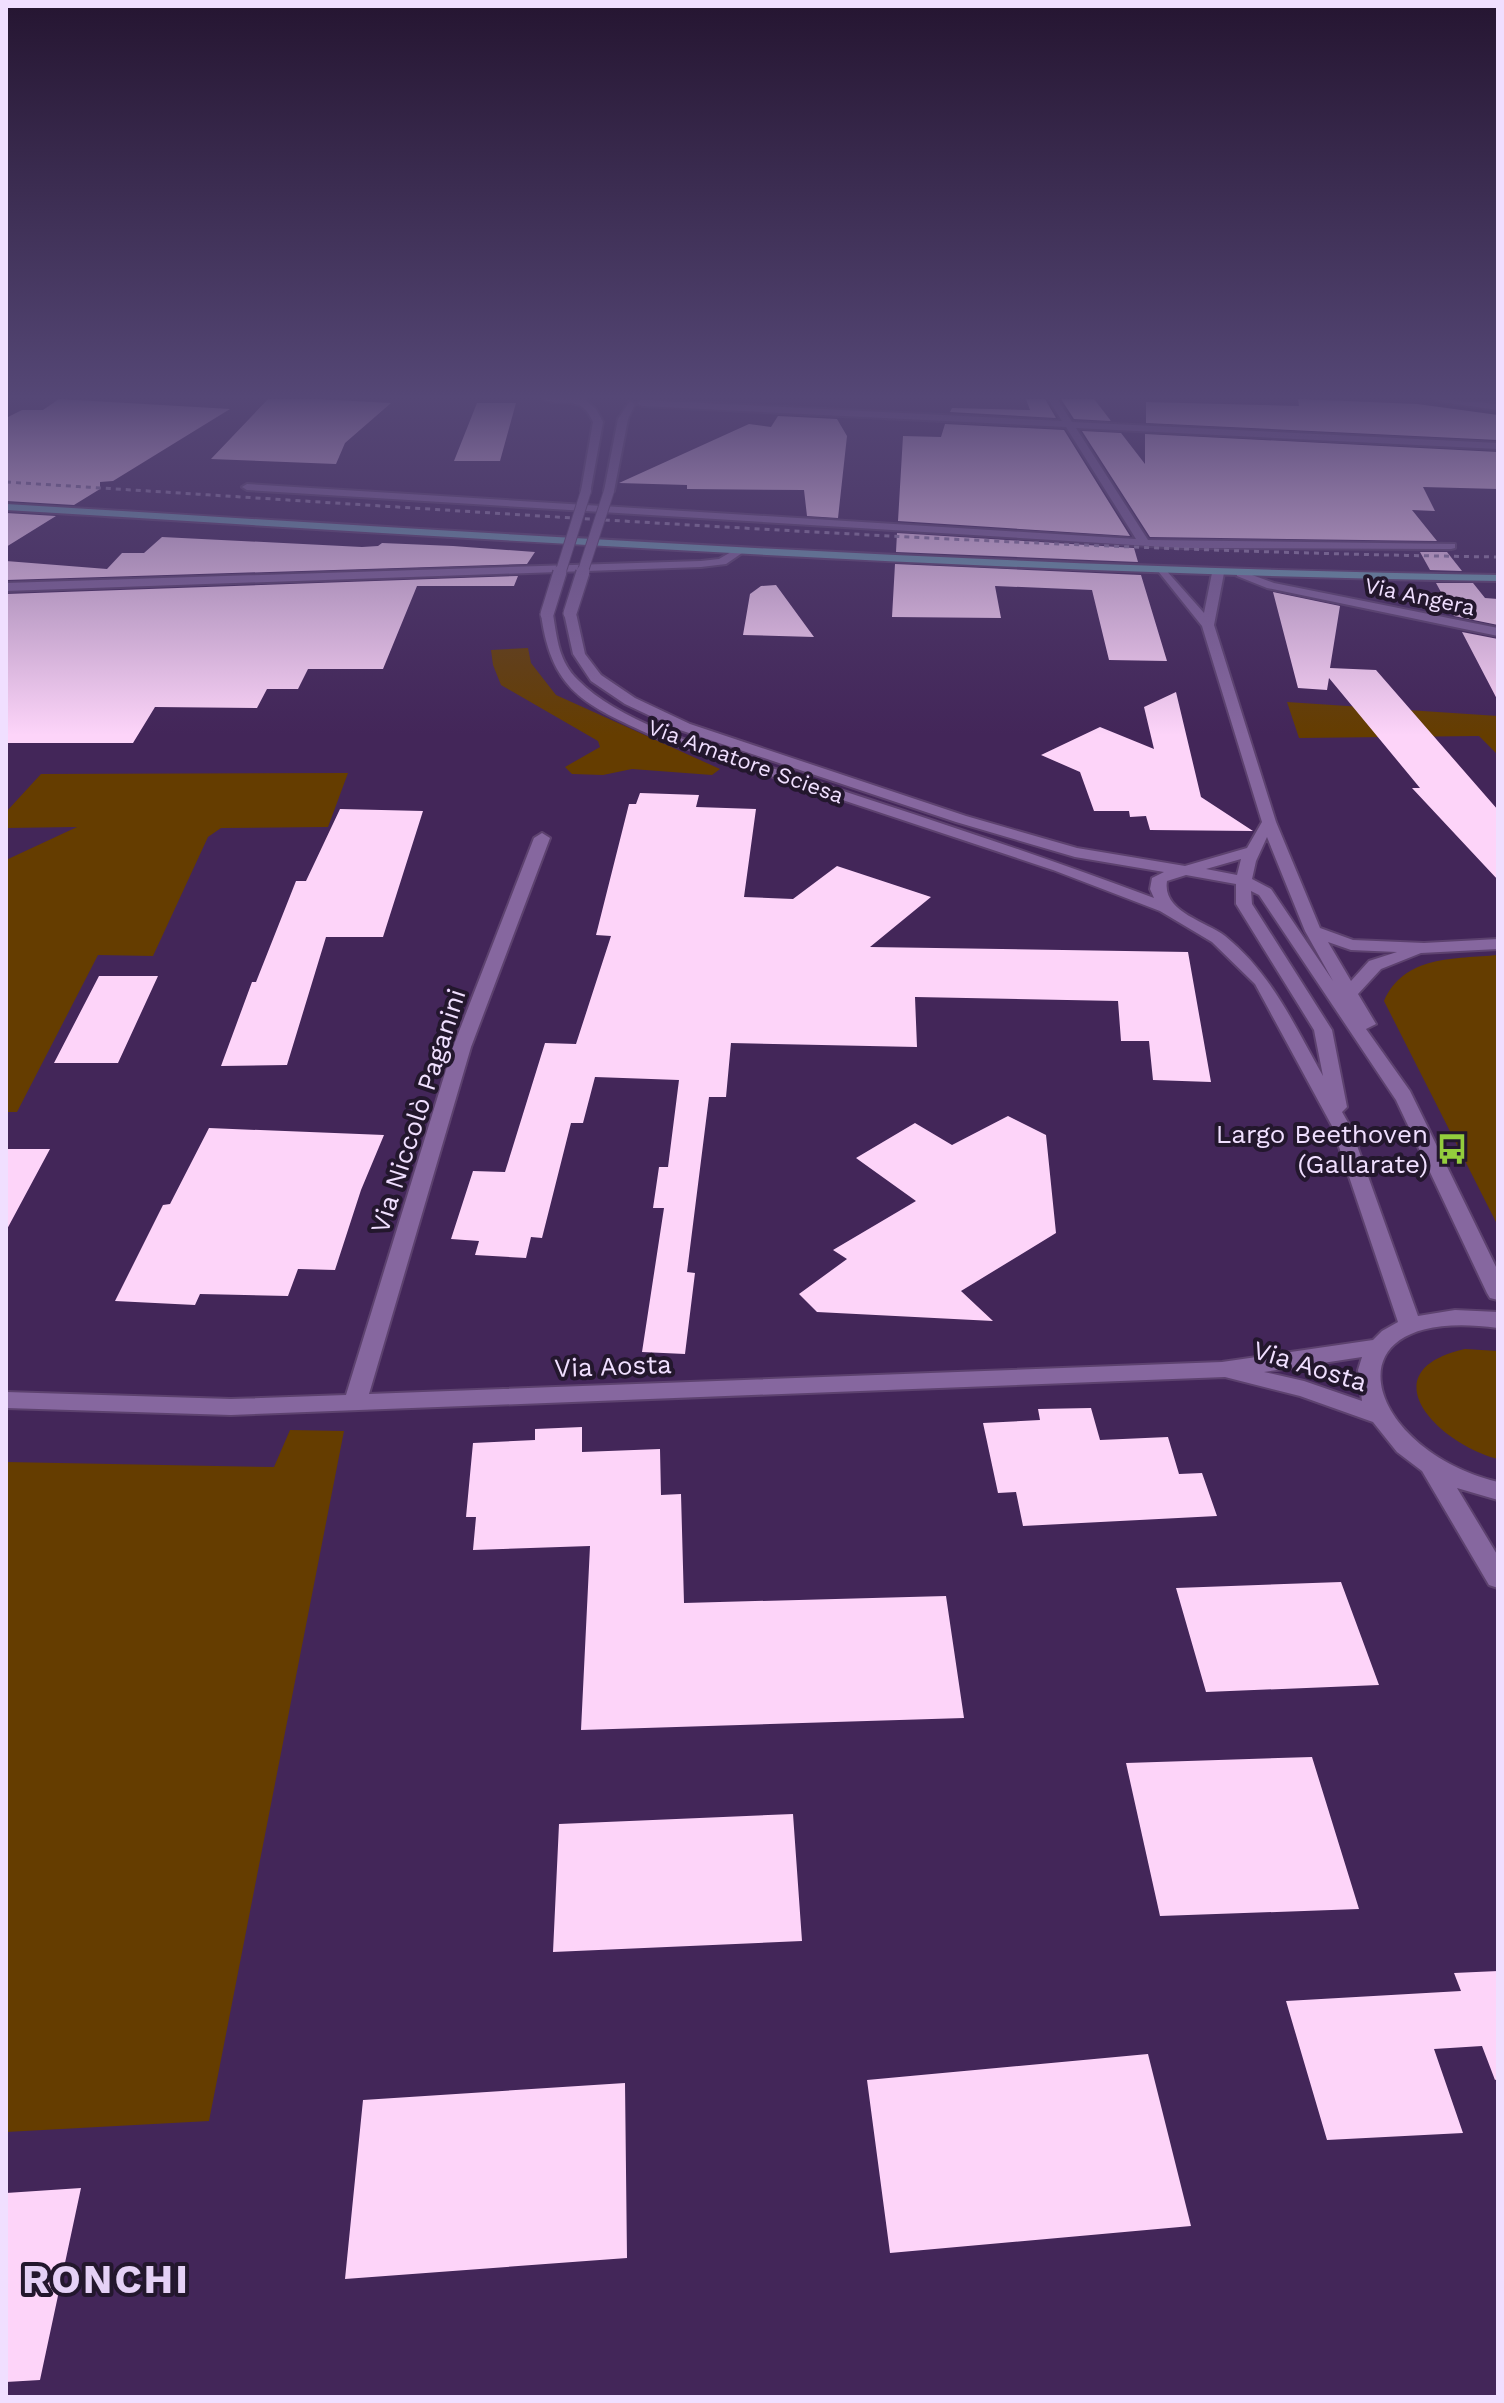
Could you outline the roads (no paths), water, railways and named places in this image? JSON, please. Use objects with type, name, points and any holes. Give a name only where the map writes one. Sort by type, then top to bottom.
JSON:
[{"type":"main road","points":[[75,511],[738,551],[1241,574],[1498,578]]},
{"type":"street","name":"Via Amatore Sciesa","points":[[580,511],[547,614],[555,657],[571,682],[605,706],[664,736],[1058,867],[1166,908],[1218,939],[1262,982],[1341,1126]]},
{"type":"street","name":"Via Amatore Sciesa","points":[[603,511],[570,613],[579,654],[596,678],[630,701],[685,727],[961,819],[1075,852],[1241,880],[1265,892],[1406,1101]]},
{"type":"street","points":[[615,511],[1182,545],[1451,546]]},
{"type":"street","points":[[1125,511],[1143,541]]},
{"type":"street","points":[[6,587],[701,564],[722,562],[738,551]]},
{"type":"street","name":"Via Amatore Sciesa","points":[[1164,571],[1208,625],[1269,822],[1313,931],[1351,991],[1498,1293]]},
{"type":"street","name":"Via Amatore Sciesa","points":[[1208,625],[1218,573]]},
{"type":"street","name":"Via Angera","points":[[1241,574],[1271,586],[1498,632]]},
{"type":"street","points":[[1241,880],[1251,851],[1269,822]]},
{"type":"street","name":"Via Niccolò Paganini","points":[[355,1403],[462,1047],[542,838]]},
{"type":"street","name":"Via Amatore Sciesa","points":[[1179,870],[1251,851]]},
{"type":"street","points":[[1166,908],[1158,889],[1160,878],[1179,870]]},
{"type":"street","name":"Via Amatore Sciesa","points":[[1241,880],[1244,904],[1323,1030],[1341,1126],[1410,1325]]},
{"type":"street","points":[[1313,931],[1351,945],[1424,948],[1498,944]]},
{"type":"street","points":[[1351,991],[1375,965],[1424,948]]},
{"type":"street","points":[[1498,1320],[1456,1315],[1410,1325],[1392,1334],[1379,1347],[1369,1374],[1371,1395],[1382,1417],[1401,1442],[1430,1464],[1457,1478],[1498,1491]]},
{"type":"street","name":"Via Aosta","points":[[6,1400],[231,1407],[1222,1370],[1379,1347]]},
{"type":"street","name":"Via Aosta","points":[[1222,1370],[1304,1389],[1382,1417]]},
{"type":"street","points":[[1430,1464],[1498,1578]]},
{"type":"railway","points":[[458,511],[1125,547],[1498,557]]},
{"type":"place","name":"Largo Beethoven (Gallarate)","points":[[1452,1149]]},
{"type":"district","name":"RONCHI","points":[[106,2279]]}]
